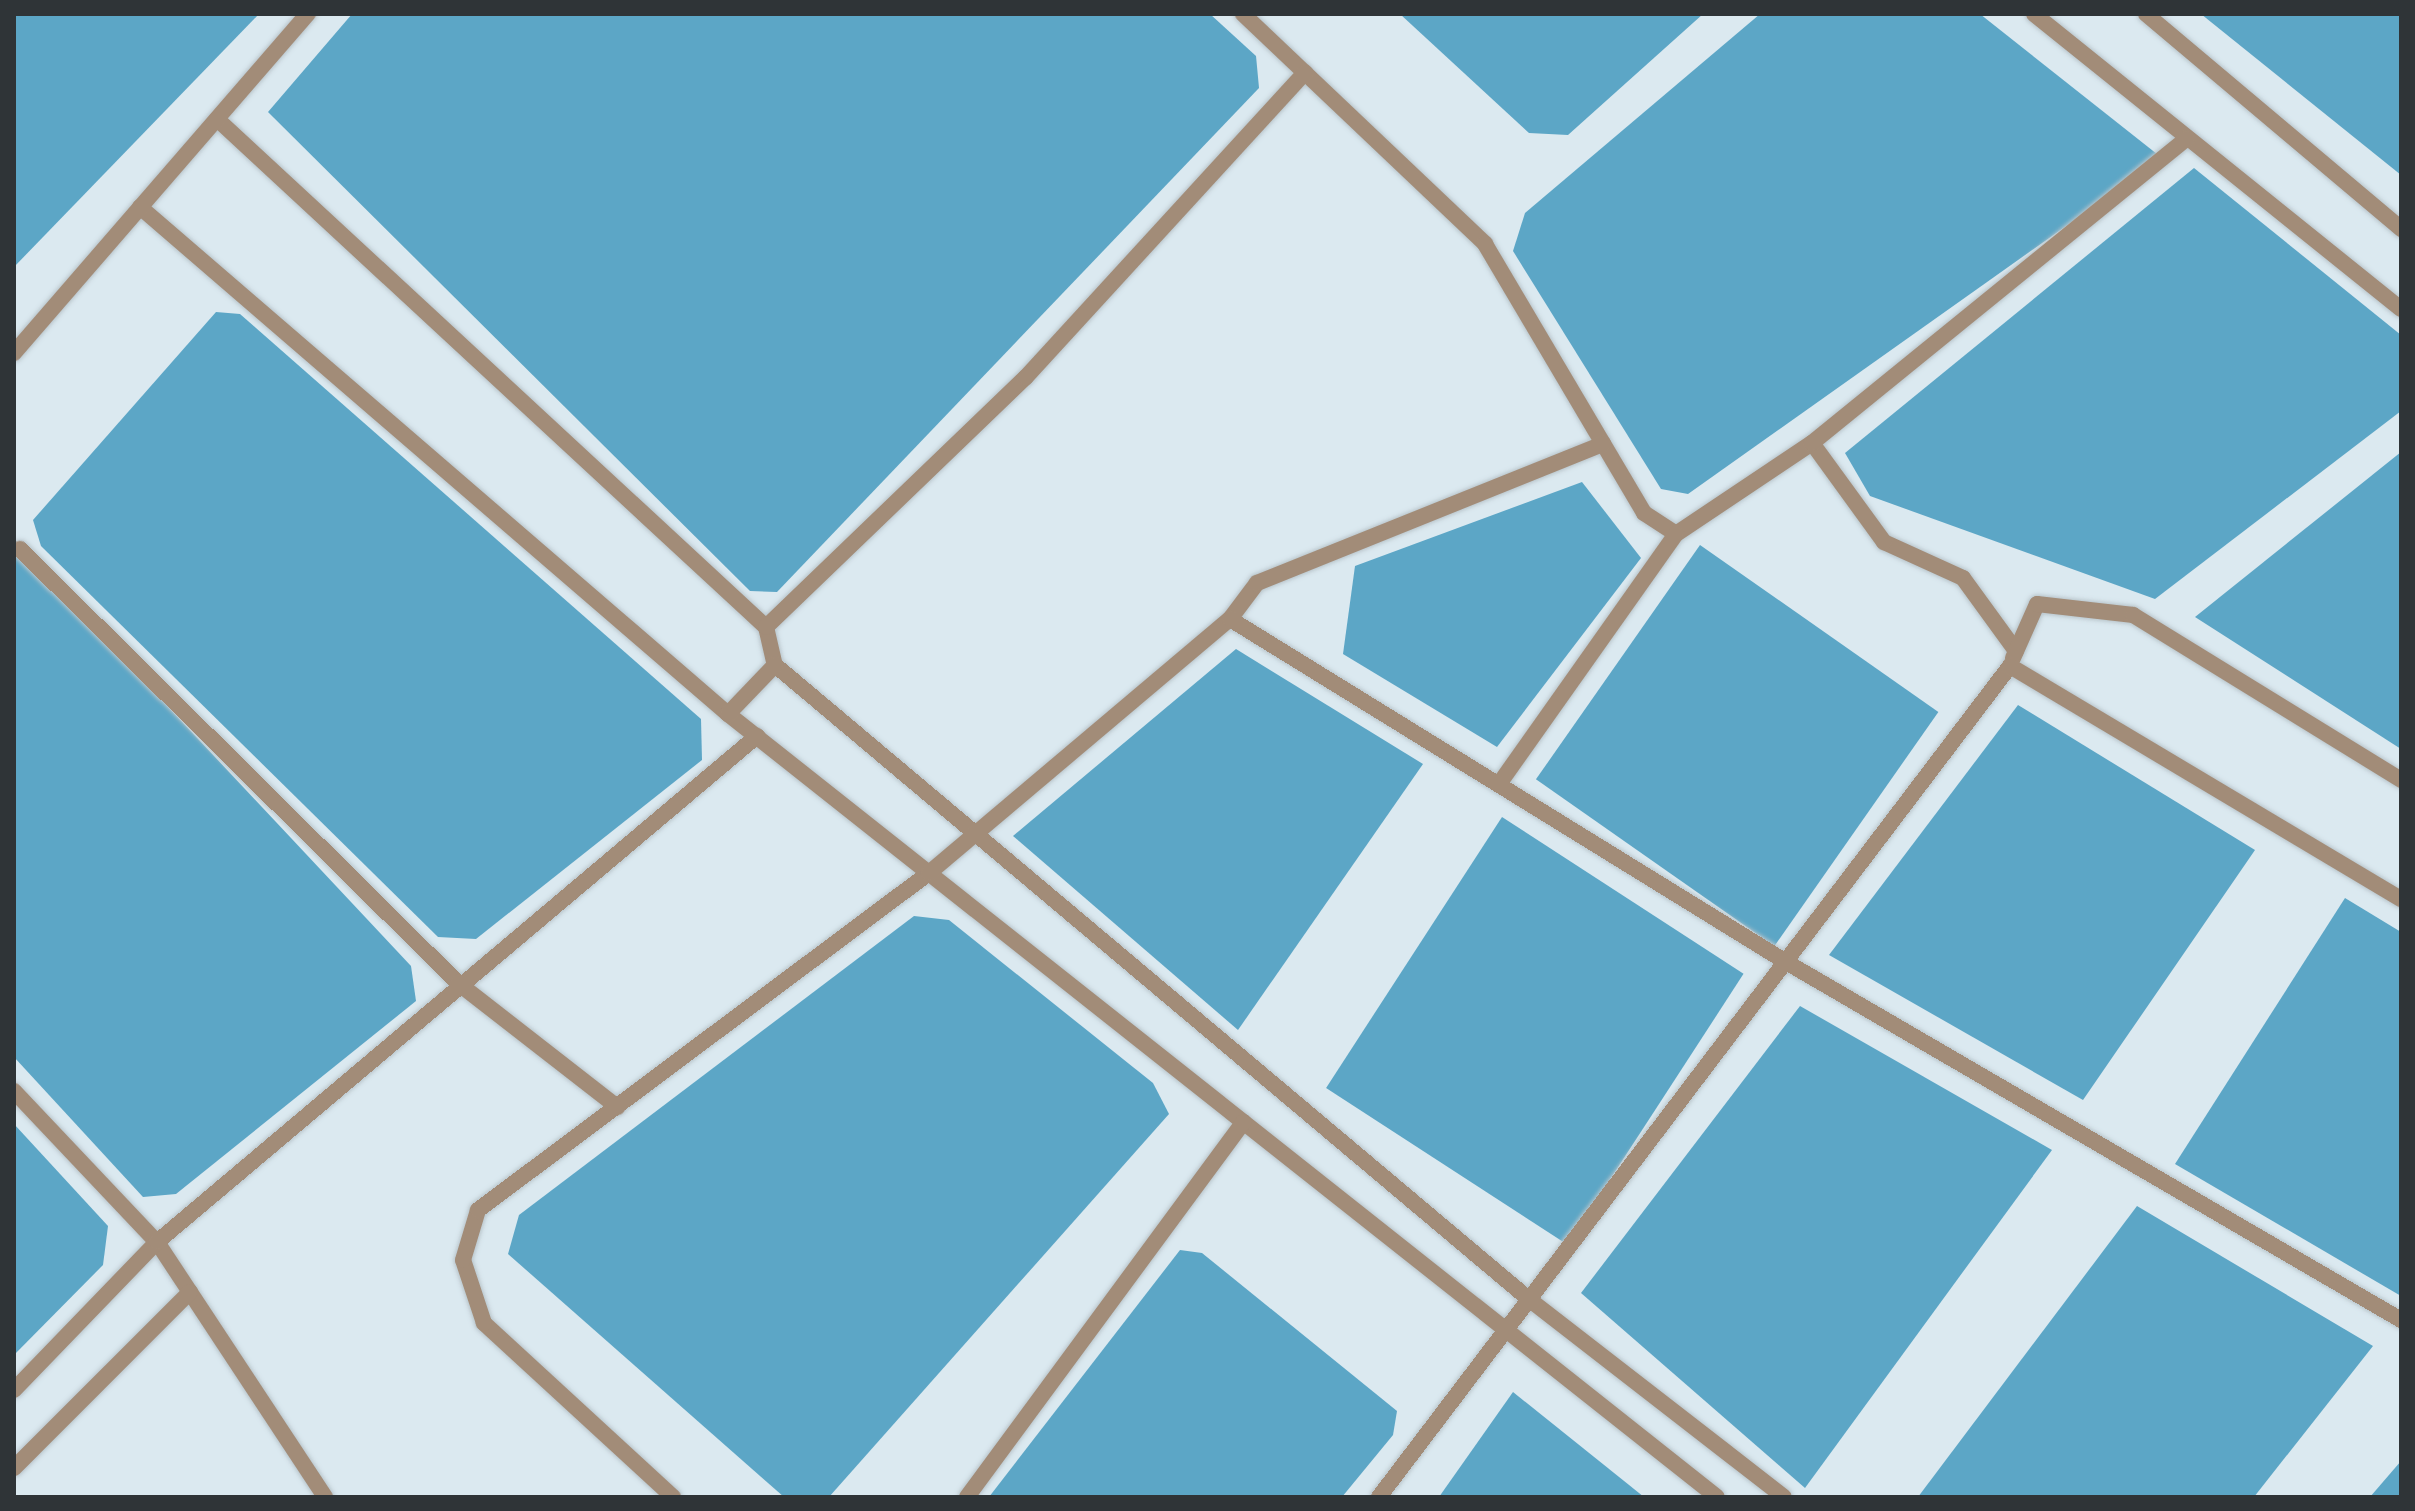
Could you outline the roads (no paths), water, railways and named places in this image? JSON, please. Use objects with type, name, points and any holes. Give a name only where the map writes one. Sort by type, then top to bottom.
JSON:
[{"type":"lane","points":[[14,353],[308,14]]},
{"type":"lane","points":[[1243,14],[1485,244],[1644,513],[1676,534]]},
{"type":"lane","points":[[2034,14],[2401,309]]},
{"type":"lane","points":[[2146,14],[2401,229]]},
{"type":"lane","points":[[766,627],[1026,377],[1305,73]]},
{"type":"lane","points":[[217,119],[766,627],[775,665],[1530,1300],[1784,1497]]},
{"type":"lane","points":[[1499,784],[1676,534],[1812,443],[2187,138]]},
{"type":"lane","points":[[140,207],[728,714],[1717,1497]]},
{"type":"lane","points":[[1812,443],[1884,542],[1963,578],[2013,658],[2401,899]]},
{"type":"lane","points":[[673,1497],[484,1323],[463,1260],[478,1210],[929,873],[1230,619],[1257,583],[1603,444]]},
{"type":"lane","points":[[20,549],[458,983],[617,1107]]},
{"type":"lane","points":[[1379,1497],[2013,658],[2037,604],[2133,615],[2401,780]]},
{"type":"lane","points":[[1230,619],[1786,962],[2401,1320]]},
{"type":"lane","points":[[728,714],[775,665]]},
{"type":"lane","points":[[14,1390],[157,1242],[458,983],[757,736]]},
{"type":"lane","points":[[14,1091],[157,1242],[325,1497]]},
{"type":"lane","points":[[967,1497],[1243,1122]]},
{"type":"lane","points":[[14,1468],[190,1292]]},
{"type":"water","points":[[14,14],[259,14],[14,267]]},
{"type":"water","points":[[352,14],[1210,14],[1256,56],[1259,88],[777,592],[750,591],[268,112]]},
{"type":"water","points":[[1400,14],[1703,14],[1568,135],[1529,133]]},
{"type":"water","points":[[1760,14],[1980,14],[2162,158],[1688,494],[1661,489],[1513,251],[1525,213]]},
{"type":"water","points":[[2201,14],[2401,14],[2401,175]]},
{"type":"water","points":[[2194,168],[2401,335],[2401,411],[2155,599],[1870,496],[1845,453]]},
{"type":"water","points":[[216,312],[240,314],[701,719],[702,760],[476,939],[438,937],[41,546],[33,520]]},
{"type":"water","points":[[2401,452],[2401,749],[2195,617]]},
{"type":"water","points":[[1582,482],[1641,558],[1497,747],[1343,654],[1355,566]]},
{"type":"water","points":[[1700,545],[1938,712],[1774,946],[1536,779]]},
{"type":"water","points":[[20,549],[411,966],[416,1001],[176,1194],[143,1197],[14,1057],[14,553]]},
{"type":"water","points":[[1236,649],[1423,764],[1238,1030],[1013,836]]},
{"type":"water","points":[[2018,705],[2255,850],[2083,1100],[1829,955]]},
{"type":"water","points":[[1502,817],[1744,974],[1568,1245],[1326,1088]]},
{"type":"water","points":[[2345,898],[2401,932],[2401,1296],[2175,1164]]},
{"type":"water","points":[[914,916],[949,920],[1153,1083],[1169,1114],[829,1497],[784,1497],[508,1254],[519,1215]]},
{"type":"water","points":[[1800,1006],[2052,1150],[1805,1488],[1581,1293]]},
{"type":"water","points":[[14,1124],[108,1226],[103,1265],[14,1355]]},
{"type":"water","points":[[2137,1206],[2373,1346],[2254,1497],[1918,1497]]},
{"type":"water","points":[[1180,1250],[1202,1253],[1397,1411],[1393,1435],[1342,1497],[989,1497]]},
{"type":"water","points":[[1513,1392],[1644,1497],[1439,1497]]},
{"type":"water","points":[[2401,1461],[2401,1497],[2370,1497]]}]
